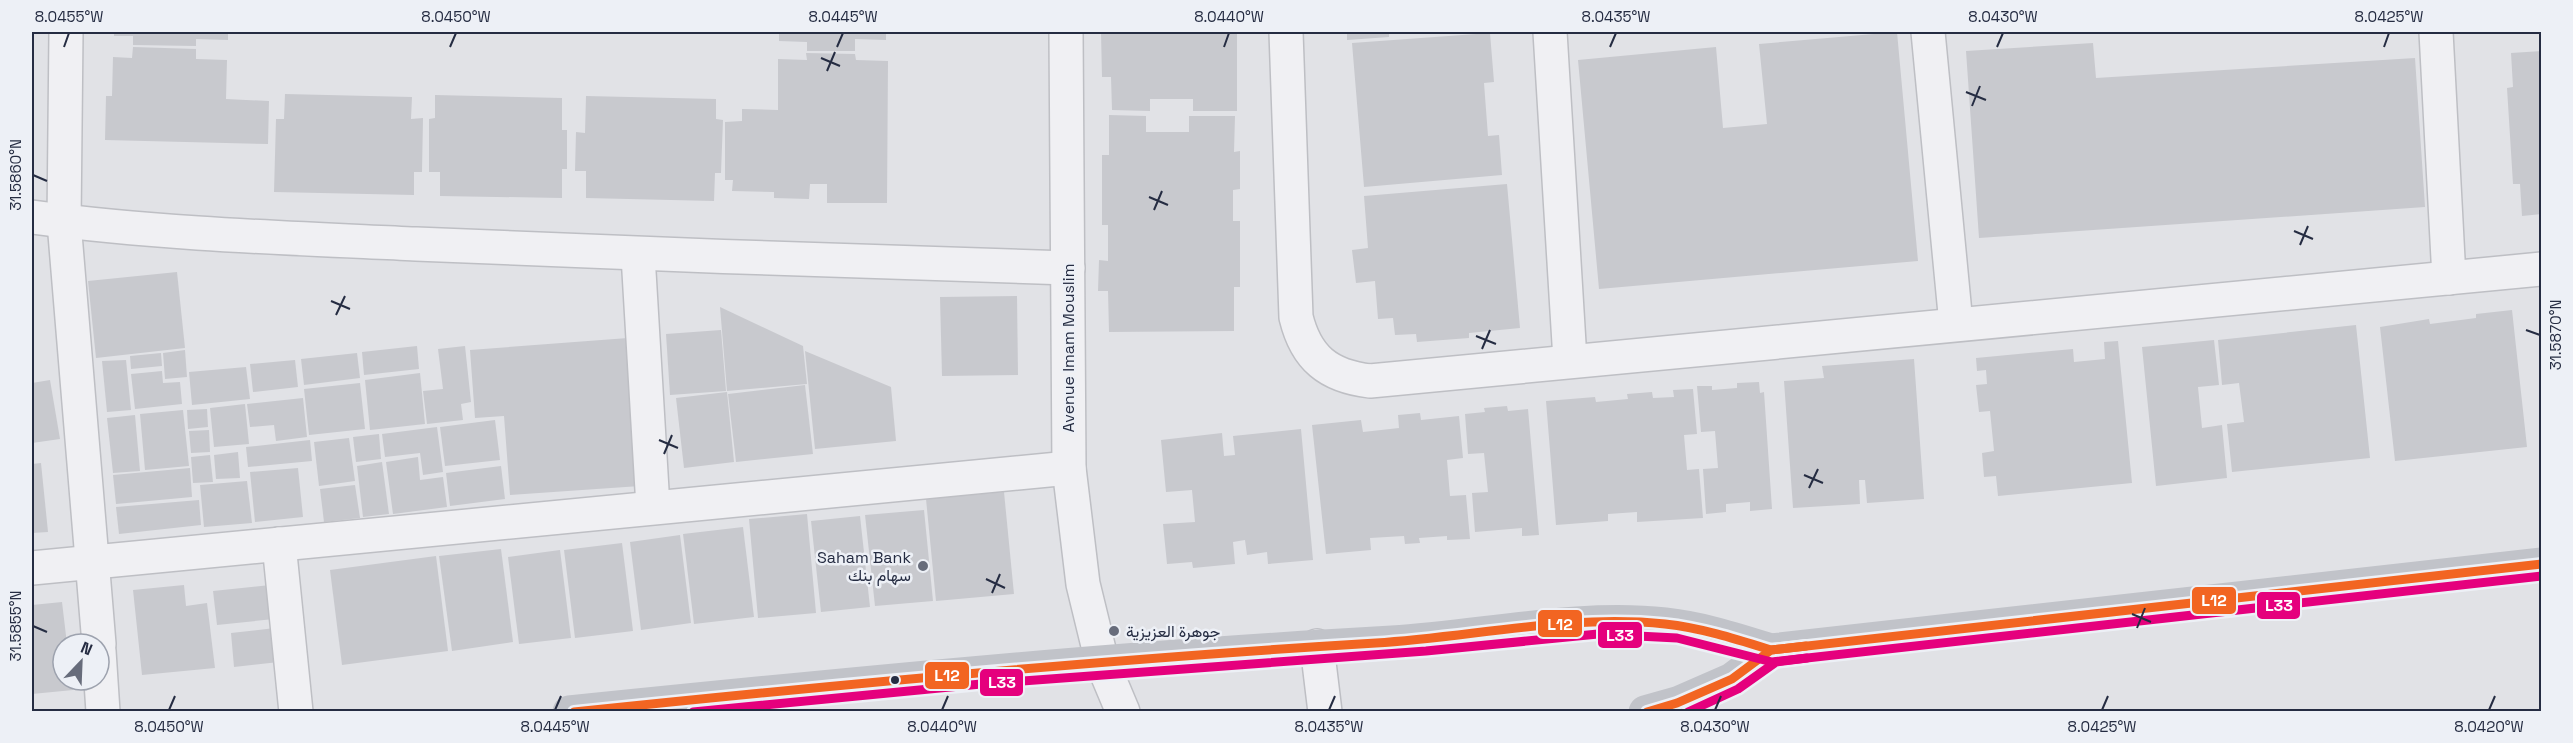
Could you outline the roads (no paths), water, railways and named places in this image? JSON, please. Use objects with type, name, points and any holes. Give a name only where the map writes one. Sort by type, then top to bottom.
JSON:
[{"type":"main road","points":[[569,711],[955,673],[1404,641],[1608,621],[1665,624],[1722,634],[1771,650],[2541,564]]},
{"type":"main road","points":[[1645,711],[1677,703],[1732,679],[1771,650]]},
{"type":"street","points":[[66,32],[64,222],[98,632]]},
{"type":"street","name":"Avenue Imam Mouslim","points":[[1066,32],[1069,468],[1083,584],[1102,662],[1123,711]]},
{"type":"street","points":[[1286,32],[1296,317],[1300,334],[1321,363],[1336,373],[1352,379],[1370,381],[1570,360],[2541,269]]},
{"type":"street","points":[[1550,32],[1570,360]]},
{"type":"street","points":[[1928,32],[1956,324]]},
{"type":"street","points":[[2436,32],[2449,278]]},
{"type":"street","points":[[32,217],[64,222],[273,237],[638,255],[1068,268]]},
{"type":"street","points":[[638,255],[653,507]]},
{"type":"street","points":[[32,568],[1069,468]]},
{"type":"street","points":[[279,544],[296,711]]},
{"type":"street","points":[[1317,646],[1325,711]]},
{"type":"street","points":[[102,692],[103,711]]},
{"type":"place","name":"Saham Bank سهام بنك","points":[[923,566]]},
{"type":"place","name":"جوهرة العزيزية","points":[[1114,631]]}]
